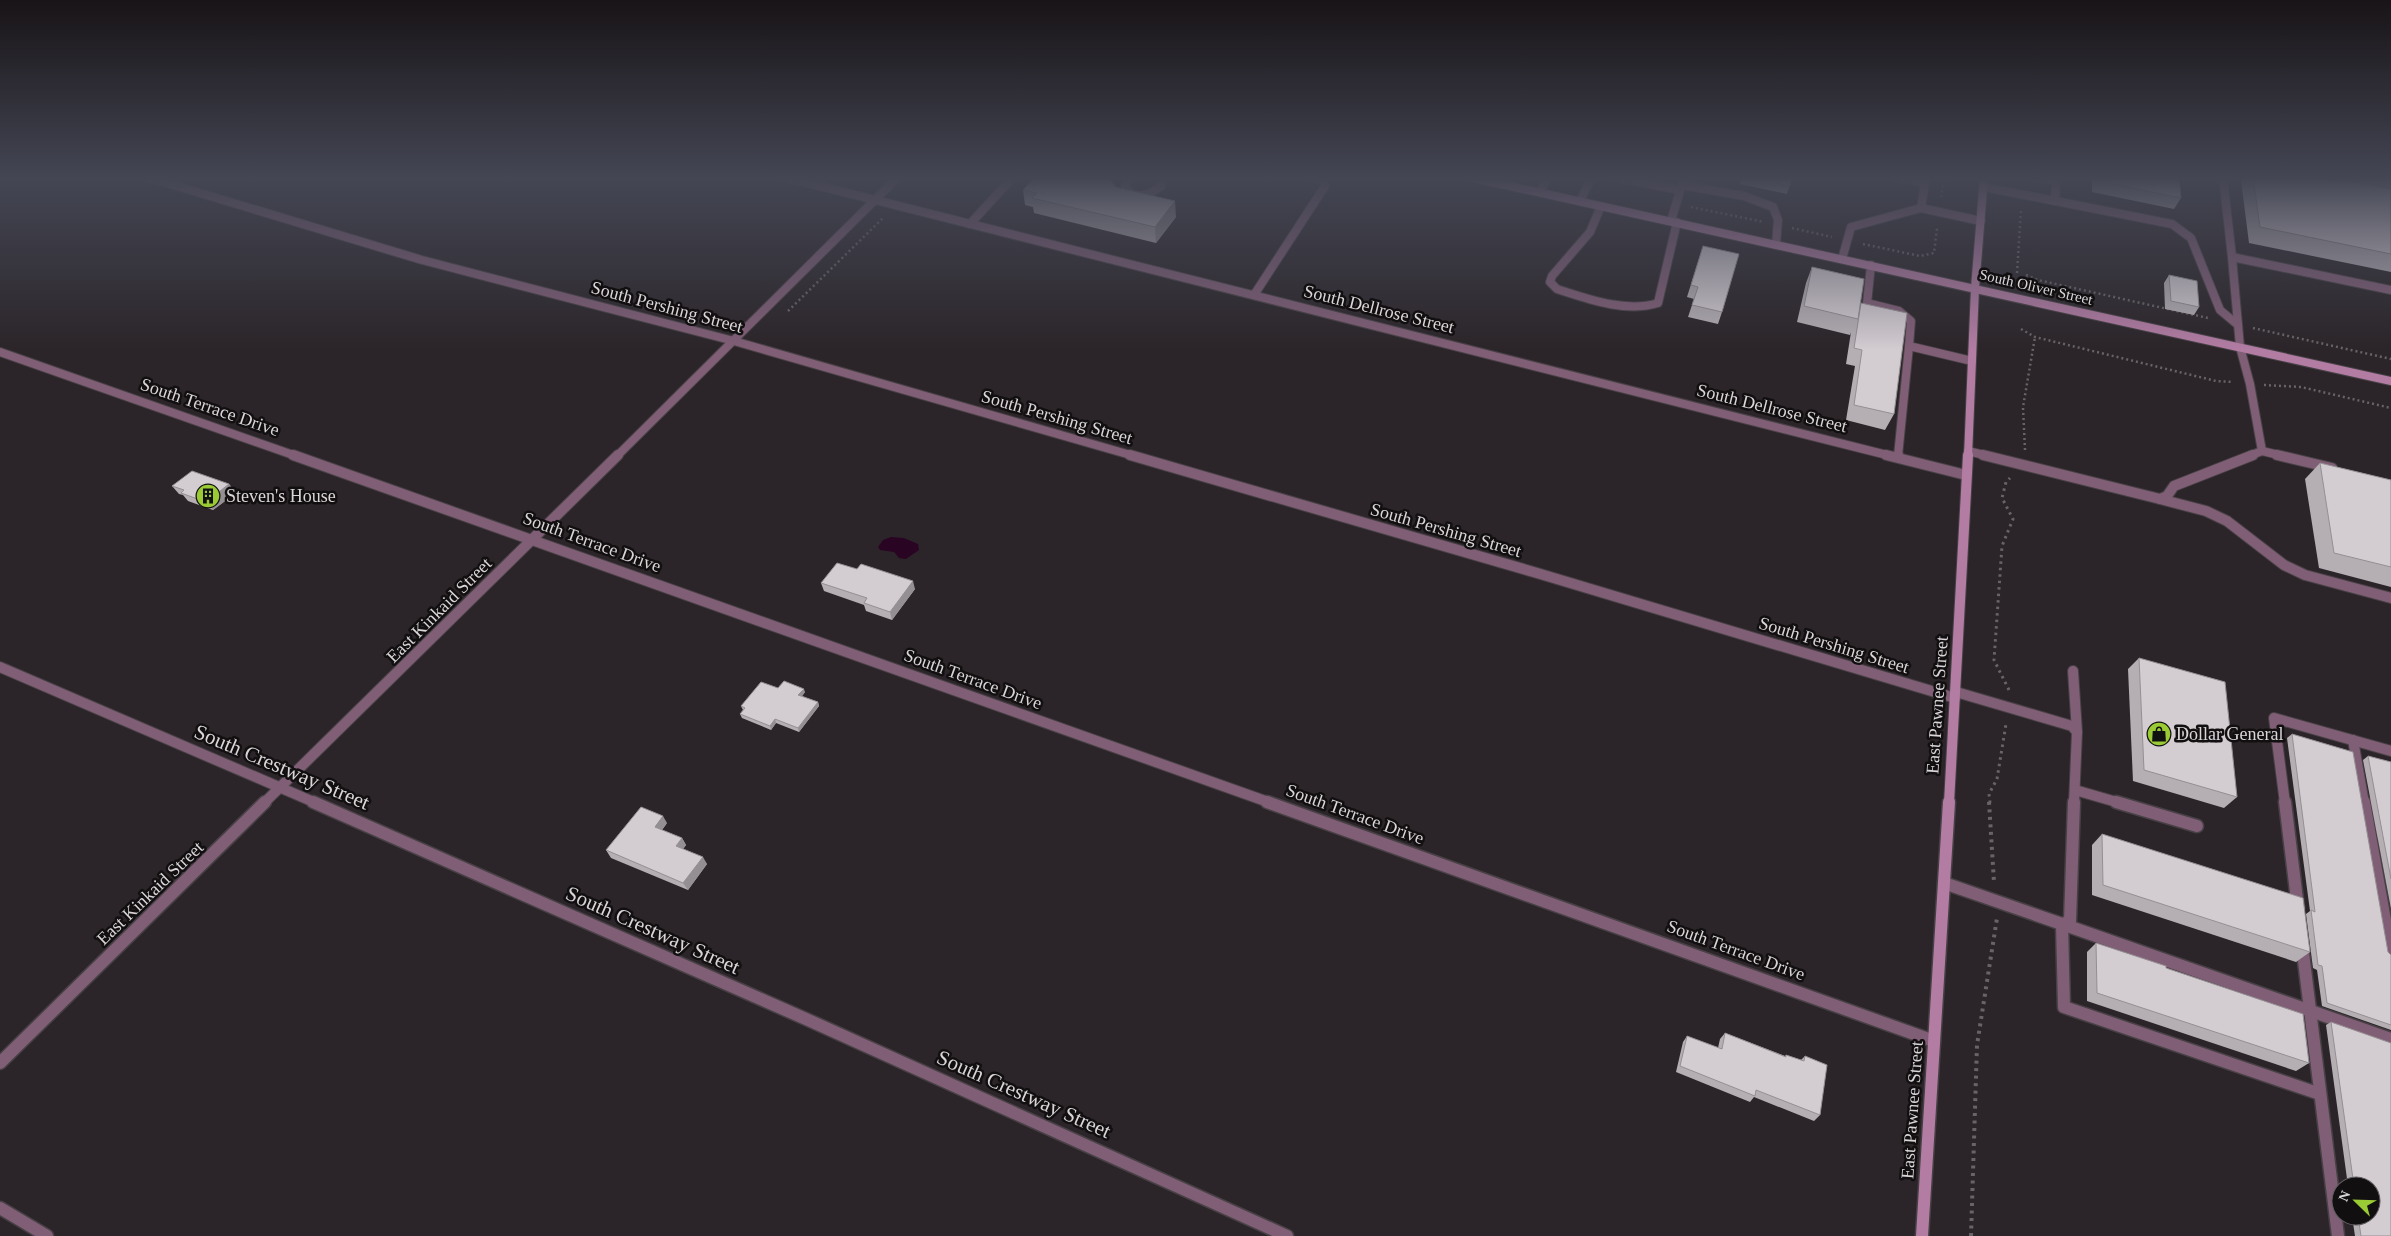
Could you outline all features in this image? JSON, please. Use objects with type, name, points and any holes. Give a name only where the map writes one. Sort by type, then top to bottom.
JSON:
[{"type":"main road","name":"South Oliver Street","points":[[1733,235],[2391,381]]},
{"type":"main road","name":"East Pawnee Street","points":[[1922,1236],[1955,695],[1975,288],[1980,235]]},
{"type":"street","name":"South Pershing Street","points":[[338,235],[422,260],[734,341],[1955,695],[2008,707],[2072,726],[2077,732]]},
{"type":"street","name":"East Kinkaid Street","points":[[0,1063],[841,235]]},
{"type":"street","name":"South Dellrose Street","points":[[1013,235],[1966,474]]},
{"type":"street","points":[[1254,295],[1293,235]]},
{"type":"street","points":[[1588,235],[1552,276],[1550,282],[1557,289],[1614,303],[1641,307],[1658,303],[1671,235]]},
{"type":"street","points":[[1776,244],[1778,235]]},
{"type":"street","points":[[1842,259],[1849,235]]},
{"type":"street","points":[[2187,235],[2192,238],[2220,310],[2238,325]]},
{"type":"street","points":[[2229,235],[2240,347],[2250,384],[2262,451]]},
{"type":"street","points":[[2232,257],[2391,290]]},
{"type":"street","points":[[1871,265],[1867,303],[1899,310],[1911,321],[1898,457]]},
{"type":"street","points":[[1909,346],[1972,361]]},
{"type":"street","name":"South Terrace Drive","points":[[0,352],[533,539],[1934,1041]]},
{"type":"street","points":[[1968,451],[2206,511],[2227,521],[2284,565],[2305,575],[2391,598]]},
{"type":"street","points":[[2160,499],[2167,496],[2174,486],[2262,451],[2345,471]]},
{"type":"street","name":"South Crestway Street","points":[[0,668],[281,788],[999,1104],[1288,1236]]},
{"type":"street","points":[[2062,924],[2070,921],[2077,732],[2073,671]]},
{"type":"street","points":[[2338,1236],[2274,718],[2391,751]]},
{"type":"street","points":[[2353,740],[2391,954]]},
{"type":"street","points":[[2075,790],[2197,826]]},
{"type":"street","points":[[1944,883],[2391,1039]]},
{"type":"street","points":[[2062,924],[2064,1008],[2320,1094]]},
{"type":"street","points":[[0,1208],[47,1236]]},
{"type":"path","points":[[786,313],[866,235]]},
{"type":"path","points":[[2018,273],[2020,235]]},
{"type":"path","points":[[2021,329],[2035,337],[2216,381],[2301,388],[2391,408]]},
{"type":"path","points":[[1971,1236],[1977,1045],[1997,918],[1989,794],[1997,779],[2010,688],[1994,660],[2002,546],[2013,519],[2002,498],[2006,482],[2019,471],[2026,457],[2023,407],[2035,337]]},
{"type":"shaded area","points":[[891,537],[904,538],[918,544],[919,550],[906,559],[899,558],[894,552],[880,550],[878,547],[883,540]]},
{"type":"building","points":[[2297,235],[2391,235],[2391,254]]},
{"type":"building","points":[[1703,246],[1739,254],[1722,312],[1692,305],[1698,287],[1691,285]]},
{"type":"building","points":[[1812,267],[1864,279],[1858,319],[1804,306]]},
{"type":"building","points":[[2169,275],[2197,281],[2199,307],[2171,301]]},
{"type":"building","points":[[1861,303],[1907,313],[1894,414],[1854,405],[1862,350],[1854,348]]},
{"type":"building","points":[[2320,463],[2391,480],[2391,567],[2334,553]]},
{"type":"building","points":[[192,471],[229,484],[206,502],[181,493],[184,490],[172,486]]},
{"type":"building","points":[[837,563],[857,569],[861,564],[913,581],[890,612],[864,603],[867,598],[821,583]]},
{"type":"building","points":[[2139,658],[2225,682],[2237,797],[2144,770]]},
{"type":"building","points":[[784,681],[804,689],[798,695],[818,702],[798,728],[775,719],[770,726],[740,714],[745,708],[741,706],[761,682],[778,688]]},
{"type":"building","points":[[2292,734],[2353,752],[2388,952],[2391,955],[2391,1025],[2327,1003],[2322,966],[2318,965],[2311,910],[2315,912]]},
{"type":"building","points":[[2368,756],[2391,762],[2391,879]]},
{"type":"building","points":[[641,807],[663,816],[655,827],[682,838],[676,846],[703,857],[683,883],[606,850]]},
{"type":"building","points":[[2102,834],[2303,898],[2310,952],[2103,885]]},
{"type":"building","points":[[2096,943],[2303,1014],[2309,1063],[2097,993]]},
{"type":"building","points":[[2331,1022],[2391,1043],[2391,1236],[2361,1236],[2360,1226],[2381,1226],[2381,1176],[2353,1176]]},
{"type":"building","points":[[1725,1033],[1786,1057],[1786,1055],[1804,1061],[1805,1056],[1827,1065],[1820,1115],[1756,1090],[1755,1096],[1680,1066],[1687,1036],[1722,1049]]},
{"type":"place","name":"Steven's House","points":[[208,496]]},
{"type":"place","name":"Dollar General","points":[[2159,734]]}]
